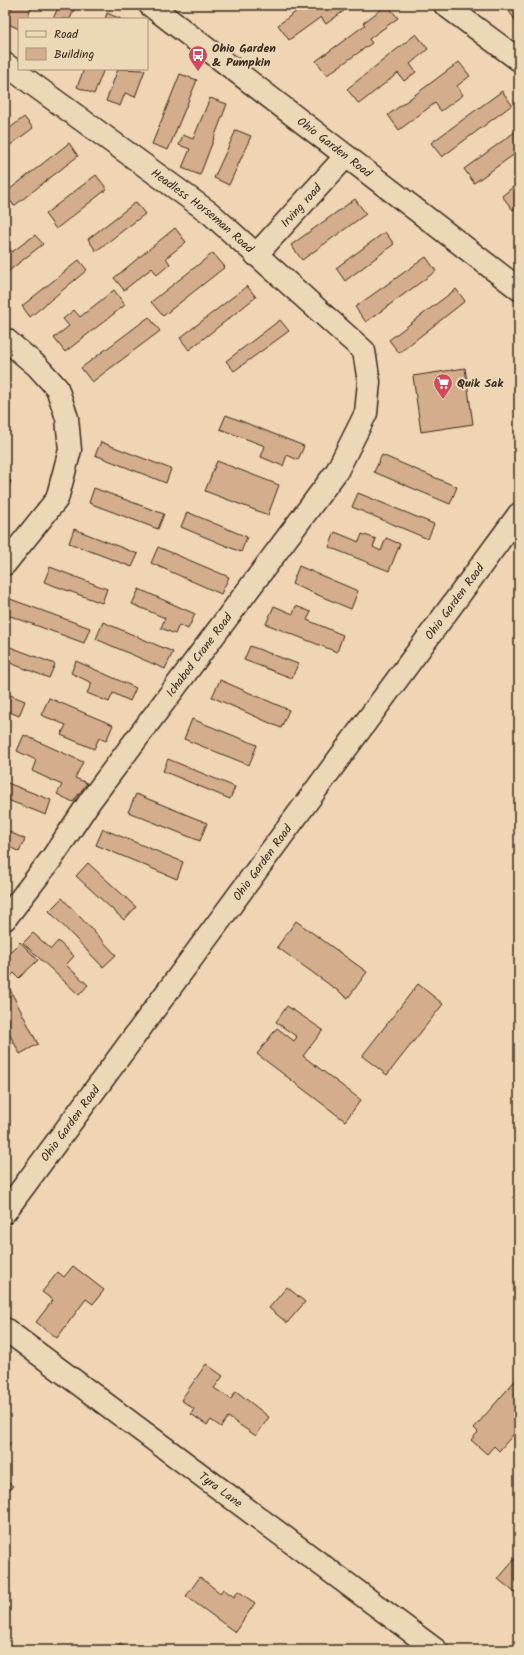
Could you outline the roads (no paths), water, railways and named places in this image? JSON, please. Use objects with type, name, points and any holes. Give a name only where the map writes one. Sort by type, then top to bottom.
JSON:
[{"type":"street","name":"Ohio Garden Road","points":[[150,5],[519,289]]},
{"type":"street","points":[[445,5],[519,60]]},
{"type":"street","name":"Headless Horseman Road","points":[[5,64],[210,213],[364,352],[369,382]]},
{"type":"street","name":"Irving road","points":[[256,255],[346,156]]},
{"type":"street","points":[[5,339],[37,366],[57,388],[67,418],[70,450],[56,499],[5,564]]},
{"type":"street","name":"Ichabod Crane Road","points":[[5,918],[52,858],[95,795],[337,471],[366,413],[369,382]]},
{"type":"street","name":"Ohio Garden Road","points":[[5,1212],[519,514]]},
{"type":"street","name":"Tyra Lane","points":[[5,1329],[436,1650]]},
{"type":"place","name":"Ohio Garden & Pumpkin","points":[[198,72]]},
{"type":"place","name":"Quik Sak","points":[[443,400]]}]
